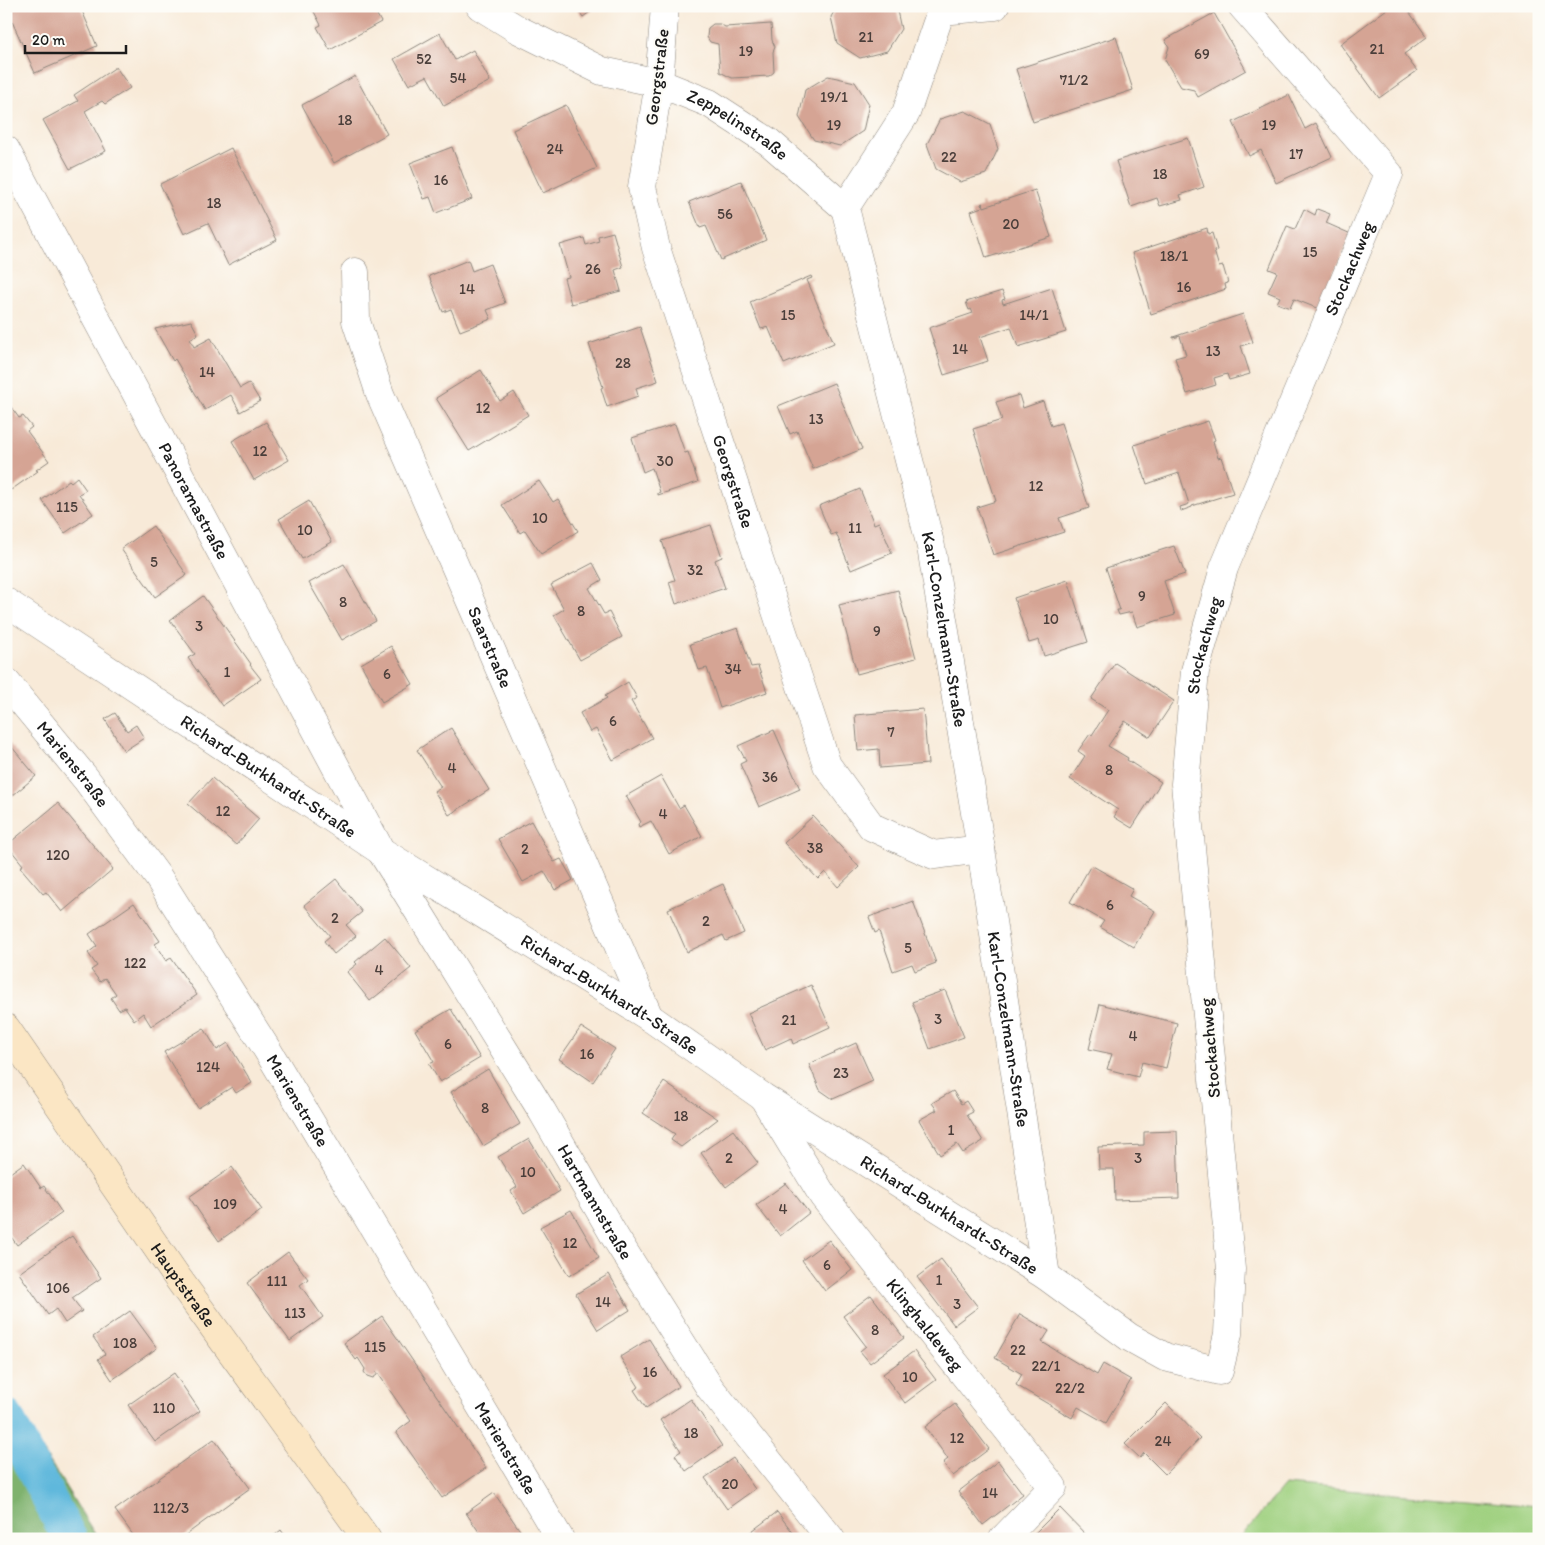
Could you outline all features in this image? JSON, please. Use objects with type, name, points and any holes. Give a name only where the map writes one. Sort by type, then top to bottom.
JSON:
[{"type":"main road","name":"Hauptstraße","points":[[6,1028],[177,1277],[367,1539]]},
{"type":"street","name":"Zeppelinstraße","points":[[480,6],[517,29],[602,71],[659,83],[709,103],[769,142],[845,208]]},
{"type":"street","name":"Georgstraße","points":[[665,6],[659,83],[642,186],[656,248],[827,765],[872,827],[934,855],[981,849]]},
{"type":"street","points":[[845,208],[906,114],[941,8],[995,6]]},
{"type":"street","name":"Stockachweg","points":[[1219,1371],[1228,1334],[1231,1269],[1184,784],[1195,671],[1224,568],[1389,174],[1242,6]]},
{"type":"street","name":"Panoramastraße","points":[[6,150],[381,851]]},
{"type":"street","name":"Karl-Conzelmann-Straße","points":[[845,208],[932,547],[981,849],[1046,1276]]},
{"type":"street","name":"Saarstraße","points":[[355,272],[356,321],[380,394],[649,1017]]},
{"type":"street","name":"Richard-Burkhardt-Straße","points":[[6,602],[381,851],[649,1017],[763,1097],[1046,1276],[1129,1337],[1165,1357],[1219,1371]]},
{"type":"street","name":"Marienstraße","points":[[6,682],[86,779],[158,877],[274,1059],[560,1539]]},
{"type":"street","name":"Hartmannstraße","points":[[381,851],[542,1111],[615,1237],[710,1388],[831,1539]]},
{"type":"street","name":"Klinghaldeweg","points":[[763,1097],[823,1196],[1053,1487],[1003,1539]]},
{"type":"green space","points":[[29,1428],[98,1539],[6,1539],[6,1437]]},
{"type":"green space","points":[[1285,1485],[1539,1506],[1539,1539],[1239,1539]]},
{"type":"building","points":[[15,6],[80,6],[97,46],[35,73],[7,10]]},
{"type":"building","points":[[311,6],[372,6],[381,22],[330,50],[317,27],[321,25]]},
{"type":"building","points":[[575,6],[598,6],[583,17]]},
{"type":"building","points":[[837,6],[896,6],[901,29],[887,51],[860,58],[837,43],[831,17]]},
{"type":"building","points":[[1391,6],[1405,6],[1427,37],[1404,54],[1417,71],[1379,98],[1340,44]]},
{"type":"building","points":[[1214,13],[1246,70],[1198,97],[1194,90],[1181,87],[1165,60],[1169,47],[1165,40]]},
{"type":"building","points":[[713,24],[720,24],[725,27],[771,24],[772,40],[775,47],[773,52],[774,72],[769,76],[732,78],[720,72],[718,44],[710,42],[707,37],[708,28]]},
{"type":"building","points":[[440,33],[455,60],[473,50],[490,81],[444,106],[427,76],[409,85],[394,59]]},
{"type":"building","points":[[1116,37],[1133,90],[1033,122],[1016,69]]},
{"type":"building","points":[[116,67],[130,88],[105,104],[102,101],[85,111],[106,151],[70,169],[43,120],[78,101],[74,95]]},
{"type":"building","points":[[355,76],[387,134],[334,163],[302,105]]},
{"type":"building","points":[[828,76],[855,82],[869,104],[863,131],[840,146],[814,140],[799,117],[805,90]]},
{"type":"building","points":[[1289,95],[1305,129],[1316,123],[1332,157],[1276,183],[1261,150],[1249,156],[1233,122]]},
{"type":"building","points":[[566,105],[597,168],[543,193],[513,130]]},
{"type":"building","points":[[965,111],[990,124],[998,149],[986,174],[960,182],[936,169],[927,144],[940,119]]},
{"type":"building","points":[[1188,138],[1204,187],[1180,195],[1182,200],[1160,206],[1157,198],[1131,207],[1116,161]]},
{"type":"building","points":[[452,147],[472,199],[436,213],[430,197],[424,199],[410,163]]},
{"type":"building","points":[[231,148],[277,240],[228,265],[208,223],[184,234],[160,184]]},
{"type":"building","points":[[741,181],[766,240],[721,260],[706,226],[700,228],[689,202]]},
{"type":"building","points":[[1035,190],[1051,237],[986,258],[971,211],[982,207],[981,204],[983,203],[984,207]]},
{"type":"building","points":[[1304,209],[1315,215],[1317,209],[1330,214],[1326,223],[1351,234],[1319,309],[1294,299],[1290,308],[1277,303],[1280,297],[1268,292],[1277,272],[1269,269],[1287,226],[1295,229]]},
{"type":"building","points":[[1207,228],[1208,234],[1212,233],[1217,250],[1214,251],[1219,267],[1223,266],[1228,283],[1225,284],[1226,289],[1151,314],[1132,253]]},
{"type":"building","points":[[613,232],[623,267],[615,270],[621,291],[571,304],[564,278],[569,277],[560,245],[584,238],[586,245],[599,241],[598,236]]},
{"type":"building","points":[[468,260],[472,271],[490,264],[505,303],[487,310],[491,319],[460,331],[451,309],[443,312],[429,276]]},
{"type":"building","points":[[811,276],[812,278],[807,280],[834,343],[784,364],[768,327],[761,329],[750,302]]},
{"type":"building","points":[[1052,288],[1066,332],[1018,347],[1011,327],[980,337],[988,361],[944,375],[929,328],[973,313],[971,309],[969,310],[966,302],[1002,291],[1005,299],[1002,300],[1003,304]]},
{"type":"building","points":[[1243,314],[1253,342],[1241,346],[1250,374],[1229,380],[1227,374],[1214,378],[1216,385],[1187,394],[1175,358],[1186,355],[1180,336],[1173,337]]},
{"type":"building","points":[[191,321],[198,334],[190,339],[194,347],[211,338],[240,388],[249,383],[260,401],[240,412],[231,395],[205,410],[155,329]]},
{"type":"building","points":[[640,327],[658,381],[636,388],[638,396],[607,407],[601,388],[603,387],[589,344]]},
{"type":"building","points":[[481,370],[500,401],[514,392],[528,415],[469,451],[436,398]]},
{"type":"building","points":[[834,383],[862,449],[813,469],[797,431],[790,434],[778,406]]},
{"type":"building","points":[[1019,395],[1023,408],[1043,401],[1051,426],[1061,423],[1089,508],[1059,518],[1064,532],[993,555],[977,507],[996,501],[973,429],[1002,420],[996,402]]},
{"type":"building","points":[[6,400],[19,418],[23,416],[32,427],[27,431],[49,461],[11,490],[9,486],[6,488]]},
{"type":"building","points":[[1208,421],[1215,440],[1213,441],[1218,458],[1221,457],[1233,493],[1181,511],[1180,507],[1189,504],[1179,473],[1147,484],[1134,445]]},
{"type":"building","points":[[266,422],[289,460],[254,480],[232,441]]},
{"type":"building","points":[[675,424],[685,453],[688,452],[698,482],[658,495],[660,492],[652,468],[643,472],[632,438]]},
{"type":"building","points":[[77,477],[86,490],[79,494],[93,514],[65,533],[42,500],[69,480],[71,482]]},
{"type":"building","points":[[539,481],[553,502],[558,499],[578,531],[541,554],[525,530],[520,533],[502,505]]},
{"type":"building","points":[[860,489],[874,524],[879,522],[892,553],[851,570],[836,533],[831,535],[819,506]]},
{"type":"building","points":[[309,501],[332,542],[302,559],[279,519]]},
{"type":"building","points":[[711,525],[722,557],[715,560],[725,588],[676,604],[669,582],[675,580],[662,541]]},
{"type":"building","points":[[153,526],[187,575],[155,597],[121,549]]},
{"type":"building","points":[[1174,546],[1185,574],[1164,581],[1175,615],[1137,627],[1132,612],[1119,615],[1117,610],[1120,610],[1106,568]]},
{"type":"building","points":[[593,563],[602,580],[589,588],[604,614],[609,612],[622,637],[580,660],[554,615],[564,609],[551,585]]},
{"type":"building","points":[[344,564],[376,621],[342,640],[309,583]]},
{"type":"building","points":[[1068,580],[1088,642],[1044,656],[1039,640],[1029,643],[1014,598]]},
{"type":"building","points":[[898,590],[916,658],[857,674],[839,605]]},
{"type":"building","points":[[203,596],[261,679],[222,706],[188,658],[195,654],[170,620]]},
{"type":"building","points":[[738,628],[751,667],[758,666],[767,692],[720,708],[707,668],[699,670],[690,644]]},
{"type":"building","points":[[391,646],[413,684],[382,702],[361,664]]},
{"type":"building","points":[[1115,663],[1174,701],[1150,737],[1125,721],[1108,746],[1161,782],[1132,828],[1114,817],[1118,810],[1070,779],[1085,756],[1078,751],[1090,734],[1092,735],[1108,710],[1091,699]]},
{"type":"building","points":[[628,682],[637,698],[631,701],[652,738],[613,760],[596,729],[590,732],[580,713],[607,698],[605,696]]},
{"type":"building","points":[[923,709],[928,764],[880,768],[879,749],[858,751],[855,715]]},
{"type":"building","points":[[115,713],[127,731],[136,725],[144,738],[124,751],[105,719]]},
{"type":"building","points":[[451,728],[489,790],[449,815],[434,791],[441,787],[417,750]]},
{"type":"building","points":[[774,730],[800,789],[759,807],[740,764],[746,761],[738,746]]},
{"type":"building","points":[[6,740],[36,776],[6,801]]},
{"type":"building","points":[[661,776],[679,808],[684,805],[702,836],[669,854],[651,821],[639,827],[638,824],[641,822],[626,796]]},
{"type":"building","points":[[212,778],[259,819],[236,845],[188,804]]},
{"type":"building","points":[[58,803],[113,869],[62,912],[46,892],[43,894],[20,867],[23,865],[7,845]]},
{"type":"building","points":[[813,816],[859,867],[838,887],[825,872],[818,879],[784,843]]},
{"type":"building","points":[[531,821],[554,862],[561,859],[573,880],[555,890],[544,871],[523,882],[498,839]]},
{"type":"building","points":[[1091,865],[1133,889],[1129,896],[1155,911],[1134,947],[1100,927],[1104,921],[1070,902]]},
{"type":"building","points":[[336,879],[362,912],[346,925],[356,936],[334,954],[324,941],[330,936],[304,905]]},
{"type":"building","points":[[723,884],[744,933],[726,941],[723,935],[687,952],[668,909]]},
{"type":"building","points":[[913,901],[936,963],[915,971],[912,964],[893,971],[879,931],[875,933],[869,917]]},
{"type":"building","points":[[134,903],[160,941],[155,944],[166,961],[171,958],[197,995],[151,1026],[143,1013],[134,1020],[125,1007],[119,1010],[111,998],[116,994],[105,978],[100,982],[91,970],[97,966],[88,953],[97,946],[89,934]]},
{"type":"building","points":[[385,937],[411,968],[370,1001],[347,972],[357,964],[355,962]]},
{"type":"building","points":[[811,985],[830,1027],[793,1044],[791,1038],[765,1050],[748,1013]]},
{"type":"building","points":[[945,990],[964,1037],[930,1049],[912,1002]]},
{"type":"building","points":[[1100,1004],[1177,1023],[1166,1068],[1142,1062],[1138,1077],[1107,1069],[1112,1054],[1089,1049]]},
{"type":"building","points":[[451,1009],[480,1058],[440,1082],[429,1064],[434,1062],[415,1030]]},
{"type":"building","points":[[581,1027],[615,1049],[593,1082],[559,1059]]},
{"type":"building","points":[[204,1028],[217,1050],[228,1043],[252,1083],[236,1093],[232,1087],[198,1108],[164,1052]]},
{"type":"building","points":[[856,1043],[873,1081],[833,1099],[820,1090],[809,1064]]},
{"type":"building","points":[[488,1069],[520,1124],[483,1146],[451,1092]]},
{"type":"building","points":[[664,1082],[718,1119],[681,1147],[671,1140],[675,1134],[643,1113]]},
{"type":"building","points":[[953,1091],[961,1104],[966,1101],[973,1112],[967,1115],[983,1141],[963,1153],[957,1144],[940,1155],[919,1120],[937,1110],[932,1103]]},
{"type":"building","points":[[733,1130],[758,1163],[726,1187],[701,1153]]},
{"type":"building","points":[[1177,1131],[1179,1198],[1115,1200],[1114,1169],[1099,1169],[1098,1147],[1144,1145],[1144,1132]]},
{"type":"building","points":[[529,1139],[560,1191],[524,1213],[511,1191],[517,1187],[498,1157]]},
{"type":"building","points":[[24,1163],[41,1188],[44,1186],[62,1213],[17,1245],[6,1230],[6,1176]]},
{"type":"building","points":[[232,1167],[262,1210],[219,1241],[189,1197]]},
{"type":"building","points":[[786,1183],[809,1213],[780,1236],[756,1205]]},
{"type":"building","points":[[571,1210],[599,1258],[569,1276],[540,1227]]},
{"type":"building","points":[[72,1236],[101,1278],[72,1298],[82,1311],[65,1323],[56,1309],[48,1315],[19,1273]]},
{"type":"building","points":[[829,1240],[852,1270],[825,1291],[802,1260]]},
{"type":"building","points":[[288,1252],[308,1279],[300,1285],[323,1317],[290,1341],[247,1283]]},
{"type":"building","points":[[941,1259],[978,1307],[954,1325],[917,1277]]},
{"type":"building","points":[[609,1274],[630,1310],[598,1330],[576,1294]]},
{"type":"building","points":[[871,1295],[904,1338],[870,1363],[860,1351],[866,1346],[843,1316]]},
{"type":"building","points":[[130,1311],[157,1348],[112,1380],[98,1359],[105,1354],[93,1337]]},
{"type":"building","points":[[1020,1314],[1049,1331],[1042,1342],[1097,1375],[1103,1364],[1131,1380],[1106,1423],[1078,1407],[1072,1418],[1016,1385],[1022,1374],[995,1358]]},
{"type":"building","points":[[382,1316],[486,1468],[442,1498],[396,1432],[411,1421],[377,1372],[377,1375],[373,1378],[367,1376],[358,1358],[356,1360],[344,1343]]},
{"type":"building","points":[[649,1339],[679,1386],[646,1408],[634,1390],[639,1387],[620,1357]]},
{"type":"building","points":[[914,1351],[936,1380],[905,1403],[883,1374]]},
{"type":"building","points":[[174,1373],[200,1411],[155,1442],[128,1405]]},
{"type":"building","points":[[691,1399],[722,1446],[686,1471],[675,1455],[681,1451],[660,1420]]},
{"type":"building","points":[[1166,1403],[1200,1438],[1165,1474],[1144,1453],[1140,1458],[1125,1444]]},
{"type":"building","points":[[955,1404],[989,1449],[953,1476],[943,1463],[948,1459],[925,1427]]},
{"type":"building","points":[[214,1439],[250,1488],[180,1539],[136,1539],[115,1510]]},
{"type":"building","points":[[733,1458],[755,1489],[727,1509],[705,1478]]},
{"type":"building","points":[[998,1461],[1023,1494],[983,1525],[958,1492]]},
{"type":"building","points":[[494,1493],[526,1539],[484,1539],[466,1513]]},
{"type":"building","points":[[1060,1508],[1090,1539],[1032,1539],[1031,1537]]},
{"type":"building","points":[[777,1512],[798,1539],[752,1539],[748,1534]]},
{"type":"building","points":[[281,1530],[287,1539],[270,1539]]},
{"type":"waterway","points":[[6,1417],[70,1539]]}]
